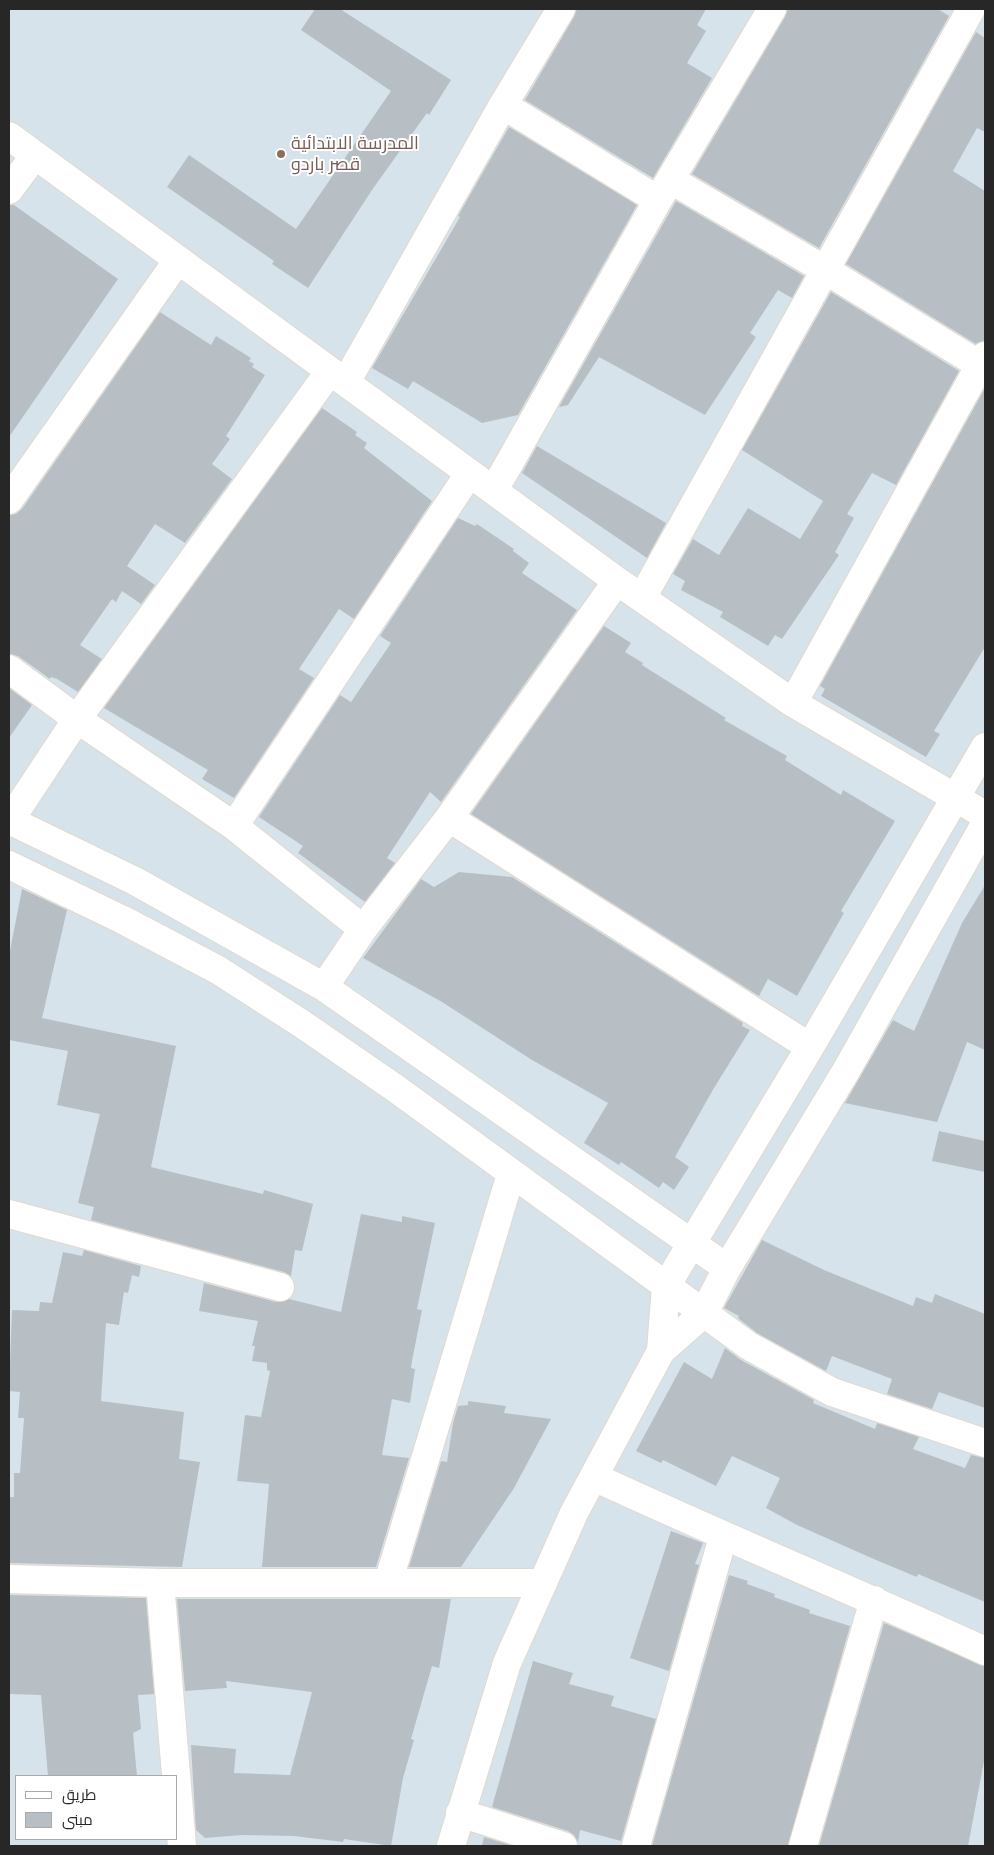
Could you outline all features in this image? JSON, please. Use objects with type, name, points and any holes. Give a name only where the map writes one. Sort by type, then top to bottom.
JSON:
[{"type":"street","points":[[561,9],[338,377],[77,719],[9,820],[135,881],[324,987],[506,1113],[691,1245],[727,1268]]},
{"type":"street","points":[[494,490],[664,190],[772,9]]},
{"type":"street","points":[[642,598],[972,9]]},
{"type":"street","points":[[503,105],[664,190],[827,270],[983,361],[793,703]]},
{"type":"street","points":[[9,136],[617,582],[793,703],[985,815]]},
{"type":"street","points":[[9,190],[35,155]]},
{"type":"street","points":[[9,500],[178,260]]},
{"type":"street","points":[[234,826],[469,474]]},
{"type":"street","points":[[324,987],[363,929],[448,818],[617,582]]},
{"type":"street","points":[[9,669],[77,719],[234,826],[363,929]]},
{"type":"street","points":[[661,1351],[666,1286],[810,1047],[985,748]]},
{"type":"street","points":[[448,818],[810,1047]]},
{"type":"street","points":[[451,1846],[507,1663],[574,1513],[661,1351],[704,1313],[727,1268],[846,1070],[985,824]]},
{"type":"street","points":[[9,865],[123,920],[218,970],[395,1088],[749,1346],[832,1392],[985,1443]]},
{"type":"street","points":[[388,1583],[511,1174]]},
{"type":"street","points":[[9,1214],[280,1287]]},
{"type":"street","points":[[594,1477],[723,1537],[874,1600],[985,1651]]},
{"type":"street","points":[[636,1846],[723,1537]]},
{"type":"street","points":[[9,1579],[160,1583],[542,1583]]},
{"type":"street","points":[[160,1583],[176,1775]]},
{"type":"street","points":[[803,1846],[874,1600]]},
{"type":"street","points":[[178,1798],[182,1846]]},
{"type":"street","points":[[460,1813],[563,1846]]},
{"type":"building","points":[[315,9],[340,9],[451,80],[429,115],[427,113],[372,190],[308,288],[272,264],[274,261],[167,187],[189,155],[296,229],[391,91],[301,30]]},
{"type":"building","points":[[577,9],[706,9],[697,25],[706,31],[687,63],[712,78],[653,178],[525,100]]},
{"type":"building","points":[[788,9],[938,9],[949,16],[819,248],[692,174]]},
{"type":"building","points":[[976,32],[985,38],[985,132],[977,128],[953,171],[985,191],[985,340],[976,344],[846,264]]},
{"type":"building","points":[[509,127],[637,205],[518,415],[482,423],[413,381],[408,389],[372,368],[460,217],[458,216]]},
{"type":"building","points":[[676,201],[804,276],[792,298],[778,290],[750,333],[756,337],[705,415],[599,357],[568,405],[559,407]]},
{"type":"building","points":[[9,205],[14,205],[118,279],[9,437]]},
{"type":"building","points":[[831,292],[959,371],[896,485],[872,473],[847,514],[854,518],[835,552],[839,555],[782,639],[775,635],[768,646],[720,617],[723,612],[681,590],[685,581],[673,574],[693,539],[719,555],[748,508],[800,539],[823,501],[742,450]]},
{"type":"building","points":[[160,312],[211,345],[216,336],[251,358],[249,361],[254,364],[252,367],[265,375],[226,436],[230,439],[212,464],[232,479],[185,543],[155,524],[127,566],[155,585],[141,604],[122,591],[116,602],[112,599],[80,645],[102,659],[78,692],[57,679],[51,677],[50,679],[18,656],[9,654],[9,515],[16,514],[22,509]]},
{"type":"building","points":[[985,388],[985,647],[934,731],[940,734],[926,757],[821,696],[825,689],[820,686]]},
{"type":"building","points":[[322,408],[357,432],[355,435],[367,443],[364,448],[432,501],[354,619],[339,609],[299,669],[314,678],[234,798],[202,779],[208,770],[104,708]]},
{"type":"building","points":[[537,446],[666,523],[647,558],[522,473]]},
{"type":"building","points":[[458,518],[475,526],[477,524],[514,549],[513,551],[529,563],[522,573],[577,610],[441,802],[430,792],[387,858],[395,863],[365,902],[298,853],[303,846],[259,817],[340,695],[351,702],[391,643],[380,636]]},
{"type":"building","points":[[604,626],[631,643],[625,652],[643,663],[642,665],[726,718],[724,720],[787,756],[785,760],[841,795],[843,790],[895,821],[841,911],[844,913],[797,996],[768,979],[759,996],[471,814]]},
{"type":"building","points":[[9,688],[32,705],[9,738]]},
{"type":"building","points":[[459,872],[512,877],[743,1023],[742,1026],[750,1030],[714,1088],[675,1157],[689,1167],[674,1190],[663,1182],[659,1188],[621,1162],[619,1165],[584,1143],[608,1103],[532,1060],[442,1002],[363,958],[421,879],[434,887]]},
{"type":"building","points":[[985,885],[985,1050],[967,1042],[937,1122],[845,1103],[893,1020],[914,1031],[962,923]]},
{"type":"building","points":[[22,889],[67,910],[42,1018],[176,1046],[151,1167],[263,1194],[264,1190],[313,1204],[302,1251],[295,1250],[291,1276],[284,1272],[91,1220],[94,1207],[78,1203],[100,1114],[57,1105],[68,1051],[9,1040],[9,956]]},
{"type":"building","points":[[939,1131],[985,1141],[985,1172],[932,1161]]},
{"type":"building","points":[[361,1214],[402,1222],[402,1216],[435,1223],[417,1309],[422,1310],[411,1368],[415,1369],[410,1403],[392,1399],[382,1455],[409,1458],[376,1567],[262,1567],[269,1484],[237,1481],[245,1415],[261,1417],[270,1371],[267,1370],[267,1363],[252,1361],[255,1346],[252,1346],[258,1321],[199,1311],[204,1283],[276,1302],[289,1299],[341,1312]]},
{"type":"building","points":[[762,1240],[824,1270],[913,1306],[916,1297],[932,1303],[935,1294],[985,1314],[985,1408],[939,1392],[932,1409],[887,1394],[892,1379],[832,1356],[826,1371],[757,1333],[738,1318],[739,1316],[724,1308]]},
{"type":"building","points":[[84,1250],[141,1266],[139,1277],[132,1275],[128,1293],[124,1292],[119,1325],[106,1323],[101,1401],[184,1412],[179,1459],[200,1462],[182,1567],[9,1563],[10,1497],[14,1497],[14,1473],[20,1473],[24,1418],[18,1418],[20,1392],[9,1391],[12,1310],[39,1311],[40,1302],[52,1303],[63,1252],[82,1256]]},
{"type":"building","points":[[725,1348],[741,1360],[814,1400],[813,1403],[875,1429],[877,1423],[919,1437],[913,1449],[965,1468],[971,1455],[985,1458],[985,1602],[918,1574],[917,1577],[876,1560],[797,1525],[766,1508],[780,1478],[732,1456],[716,1486],[663,1460],[661,1463],[636,1451],[684,1362],[712,1379]]},
{"type":"building","points":[[468,1401],[506,1406],[504,1413],[551,1419],[514,1488],[461,1567],[409,1567],[441,1461],[447,1462],[453,1423],[458,1406],[468,1405]]},
{"type":"building","points":[[671,1531],[703,1543],[695,1564],[699,1565],[669,1671],[630,1658]]},
{"type":"building","points":[[729,1575],[748,1581],[747,1584],[775,1594],[774,1597],[810,1610],[809,1613],[850,1626],[788,1846],[652,1846]]},
{"type":"building","points":[[9,1595],[146,1598],[154,1694],[138,1695],[141,1729],[133,1733],[137,1775],[48,1775],[41,1695],[9,1694]]},
{"type":"building","points":[[177,1599],[451,1599],[439,1668],[432,1666],[411,1739],[414,1740],[403,1778],[391,1846],[344,1839],[343,1842],[294,1836],[242,1835],[205,1838],[196,1830],[191,1745],[236,1749],[234,1773],[290,1775],[312,1692],[226,1681],[227,1688],[185,1691]]},
{"type":"building","points":[[884,1623],[985,1666],[985,1756],[968,1846],[819,1846]]},
{"type":"building","points":[[533,1661],[573,1673],[569,1684],[614,1696],[611,1706],[656,1719],[621,1841],[580,1830],[578,1842],[574,1835],[568,1831],[492,1807]]},
{"type":"building","points":[[484,1837],[513,1846],[482,1846]]},
{"type":"place","name":"المدرسة الابتدائية قصر باردو","points":[[281,154]]}]
